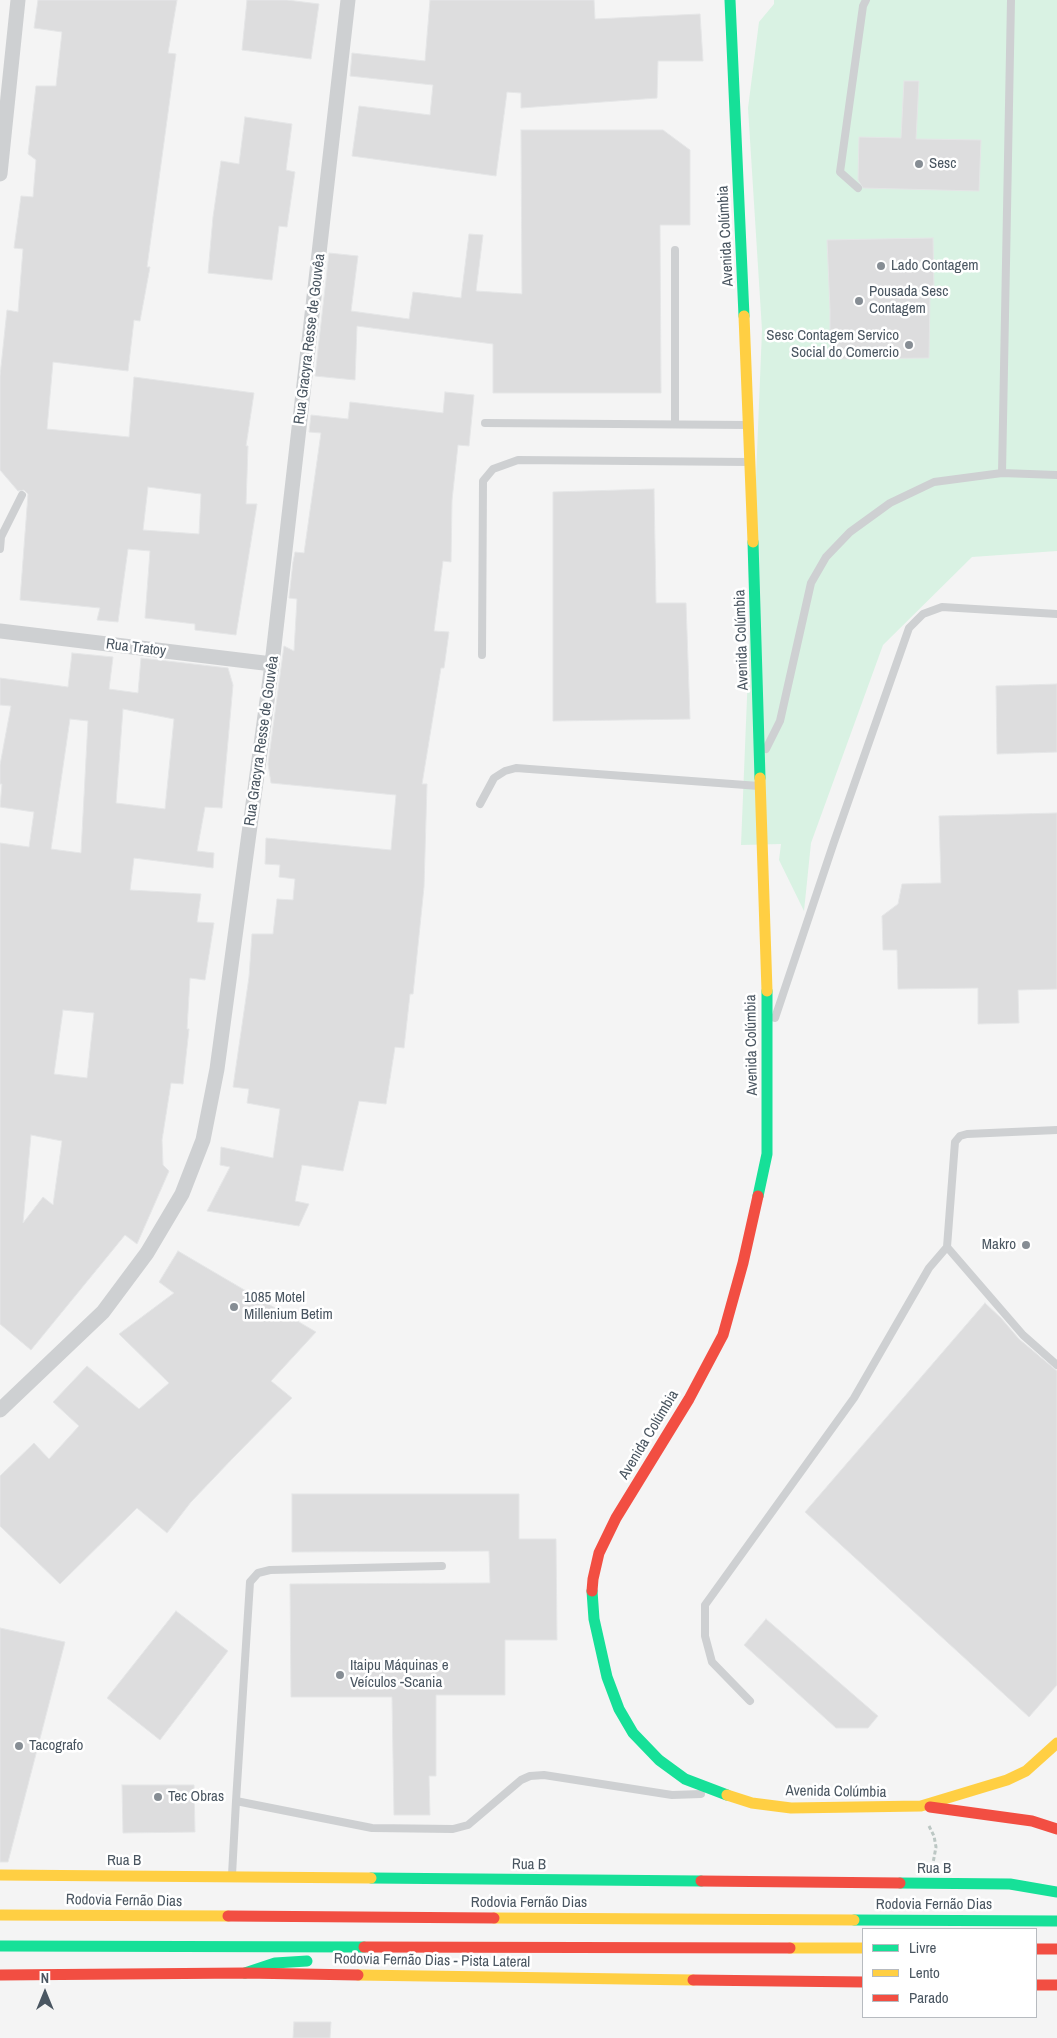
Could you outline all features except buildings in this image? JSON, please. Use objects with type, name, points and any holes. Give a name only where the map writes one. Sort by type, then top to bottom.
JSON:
[{"type":"main road","name":"Avenida Colúmbia","points":[[730,0],[750,425],[768,1042],[768,1154],[743,1263],[723,1335],[689,1399],[616,1518],[599,1553],[593,1579],[594,1619],[608,1678],[619,1709],[633,1733],[659,1760],[685,1779],[752,1803],[791,1808],[921,1806],[1032,1821],[1057,1829]]},
{"type":"main road","name":"Avenida Colúmbia","points":[[921,1806],[1007,1780],[1026,1771],[1057,1743]]},
{"type":"main road","points":[[1032,1821],[1052,1814]]},
{"type":"main road","name":"Rua B","points":[[0,1875],[1010,1884],[1057,1892]]},
{"type":"main road","points":[[0,1907],[22,1915]]},
{"type":"main road","name":"Rodovia Fernão Dias","points":[[0,1915],[1057,1921]]},
{"type":"main road","points":[[0,1946],[862,1948]]},
{"type":"main road","points":[[341,1958],[417,1953],[438,1946]]},
{"type":"main road","points":[[1037,1949],[1057,1949]]},
{"type":"main road","points":[[245,1973],[275,1964],[322,1960]]},
{"type":"main road","name":"Rodovia Fernão Dias - Pista Lateral","points":[[0,1975],[245,1973],[862,1982]]},
{"type":"main road","points":[[1037,1985],[1057,1985]]},
{"type":"street","points":[[0,174],[18,0]]},
{"type":"street","name":"Rua Gracyra Resse de Gouvêa","points":[[0,1410],[103,1312],[147,1253],[182,1194],[203,1140],[217,1069],[272,664],[348,0]]},
{"type":"street","name":"Rua Tratoy","points":[[0,631],[272,664]]},
{"type":"lane","points":[[858,188],[840,172],[863,6],[866,0]]},
{"type":"lane","points":[[1002,473],[1011,0]]},
{"type":"lane","points":[[675,250],[675,424]]},
{"type":"lane","points":[[485,423],[750,425]]},
{"type":"lane","points":[[482,655],[483,481],[493,469],[518,460],[751,462]]},
{"type":"lane","points":[[760,760],[780,722],[811,583],[826,557],[850,532],[890,503],[934,482],[1002,473],[1057,475]]},
{"type":"lane","points":[[0,549],[1,537],[22,495]]},
{"type":"lane","points":[[768,1042],[834,842],[909,628],[924,614],[942,606],[1057,614]]},
{"type":"lane","points":[[480,804],[494,778],[504,771],[516,768],[761,786]]},
{"type":"lane","points":[[750,1701],[712,1662],[705,1636],[705,1605],[854,1398],[929,1268],[946,1247],[955,1142],[960,1136],[967,1134],[1057,1130]]},
{"type":"lane","points":[[946,1247],[1023,1335],[1057,1365]]},
{"type":"lane","points":[[232,1877],[250,1582],[258,1574],[270,1570],[442,1566]]},
{"type":"lane","points":[[236,1801],[372,1828],[454,1829],[468,1825],[521,1780],[530,1776],[544,1775],[672,1795],[720,1793]]},
{"type":"path","points":[[926,1823],[934,1836],[936,1847],[936,1858],[932,1866]]},
{"type":"green space","name":"Sesc Contagem Servico Social do Comercio","points":[[774,0],[1057,0],[1057,551],[972,557],[883,645],[811,843],[804,911],[779,860],[781,844],[741,845],[762,330],[748,108],[759,22],[774,4]]},
{"type":"traffic: fast","points":[[730,0],[744,316]]},
{"type":"traffic: fast","points":[[753,542],[760,778]]},
{"type":"traffic: fast","points":[[758,1196],[767,1154],[767,991]]},
{"type":"traffic: fast","points":[[592,1591],[594,1619],[607,1677],[619,1709],[633,1733],[659,1760],[685,1779],[727,1795]]},
{"type":"traffic: fast","points":[[371,1878],[701,1881]]},
{"type":"traffic: fast","points":[[900,1883],[1010,1884],[1057,1892]]},
{"type":"traffic: fast","points":[[854,1920],[1057,1921]]},
{"type":"traffic: fast","points":[[0,1946],[364,1947]]},
{"type":"traffic: fast","points":[[245,1973],[275,1963],[307,1961]]},
{"type":"traffic: slow","points":[[744,316],[753,542]]},
{"type":"traffic: slow","points":[[760,778],[767,991]]},
{"type":"traffic: slow","points":[[727,1795],[752,1803],[791,1808],[921,1806],[1007,1780],[1026,1771],[1057,1743]]},
{"type":"traffic: slow","points":[[0,1875],[371,1878]]},
{"type":"traffic: slow","points":[[0,1915],[228,1916]]},
{"type":"traffic: slow","points":[[494,1918],[854,1920]]},
{"type":"traffic: slow","points":[[790,1948],[862,1948]]},
{"type":"traffic: slow","points":[[358,1975],[693,1980]]},
{"type":"traffic: jam","points":[[592,1591],[599,1553],[616,1518],[689,1399],[723,1335],[743,1263],[758,1196]]},
{"type":"traffic: jam","points":[[930,1807],[1032,1821],[1057,1829]]},
{"type":"traffic: jam","points":[[701,1881],[900,1883]]},
{"type":"traffic: jam","points":[[228,1916],[494,1918]]},
{"type":"traffic: jam","points":[[364,1947],[790,1948]]},
{"type":"traffic: jam","points":[[1037,1949],[1057,1949]]},
{"type":"traffic: jam","points":[[0,1975],[245,1973],[358,1975]]},
{"type":"traffic: jam","points":[[693,1980],[862,1982]]},
{"type":"traffic: jam","points":[[1037,1985],[1057,1985]]},
{"type":"place","name":"Sesc","points":[[919,164]]},
{"type":"place","name":"Lado Contagem","points":[[881,266]]},
{"type":"place","name":"Pousada Sesc Contagem","points":[[859,301]]},
{"type":"place","name":"Sesc Contagem Servico Social do Comercio","points":[[909,345]]},
{"type":"place","name":"Makro","points":[[1026,1245]]},
{"type":"place","name":"1085 Motel Millenium Betim","points":[[234,1307]]},
{"type":"place","name":"Itaipu Máquinas e Veículos -Scania","points":[[340,1675]]},
{"type":"place","name":"Tacografo","points":[[19,1746]]},
{"type":"place","name":"Tec Obras","points":[[158,1797]]}]
